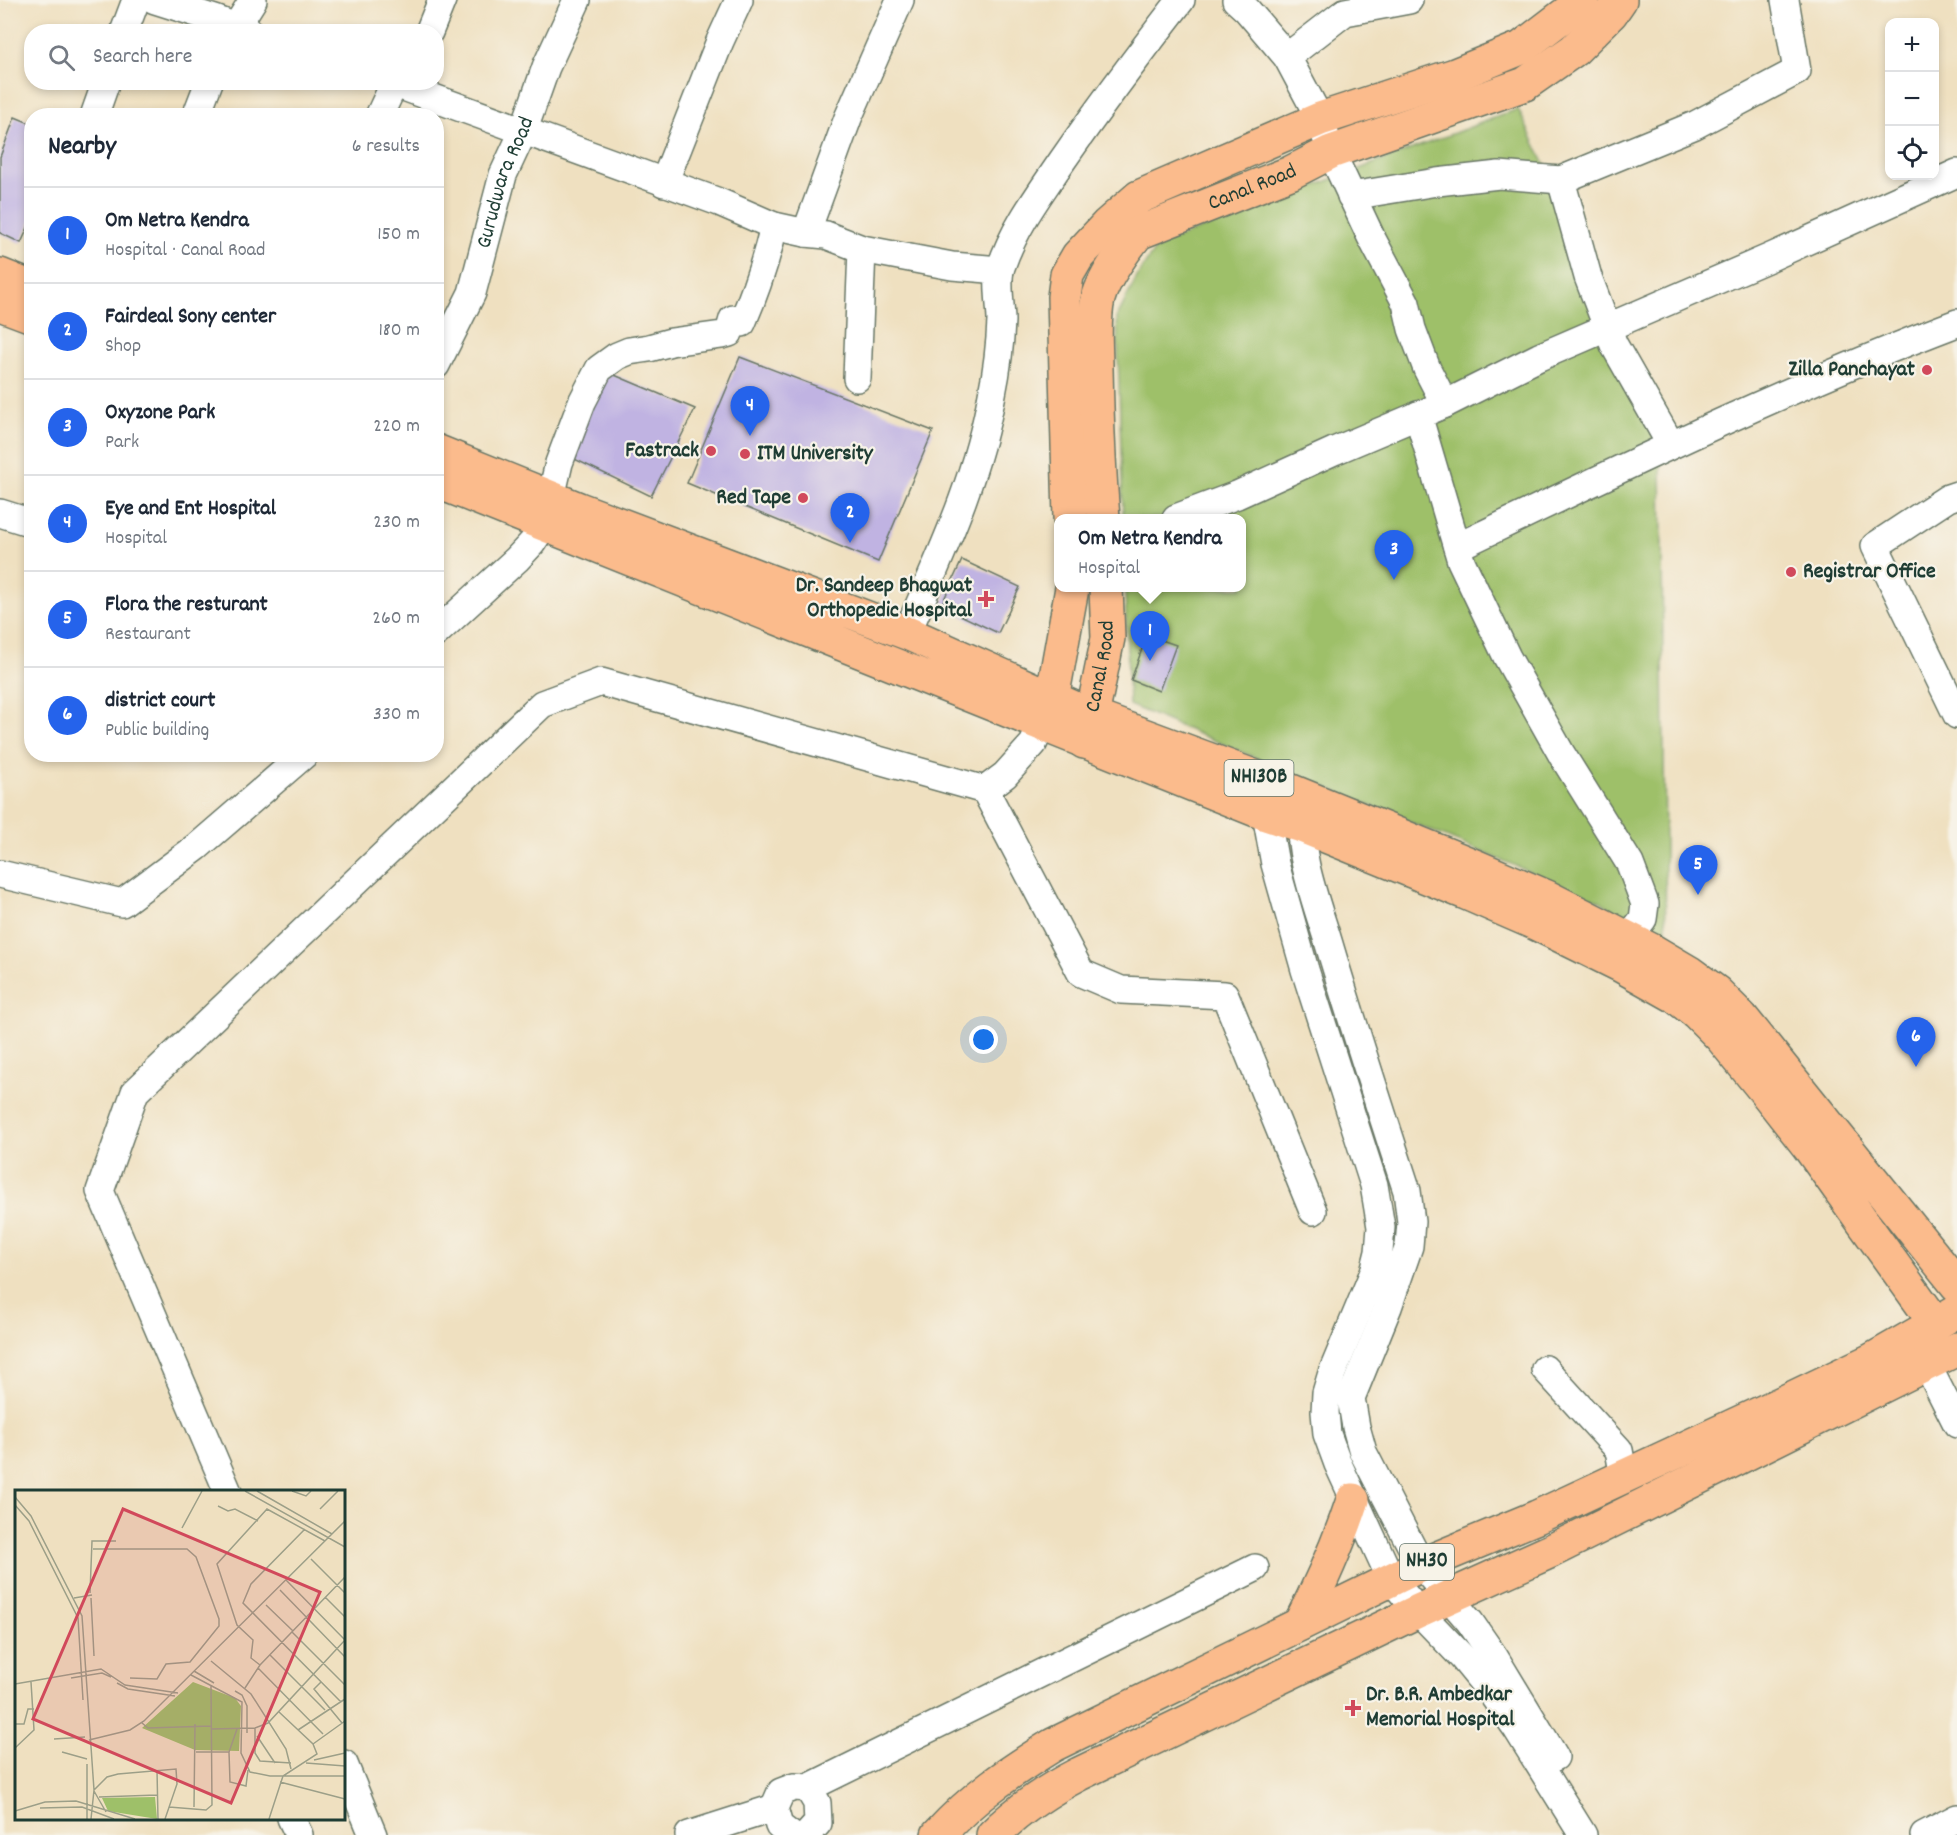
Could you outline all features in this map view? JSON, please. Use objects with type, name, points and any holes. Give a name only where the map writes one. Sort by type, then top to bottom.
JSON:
[{"type":"main road","name":"Canal Road","points":[[1070,514],[1064,297],[1067,275],[1078,256],[1107,225],[1139,197],[1320,119],[1455,75],[1521,48],[1582,0]]},
{"type":"main road","name":"Canal Road","points":[[1103,514],[1099,471],[1096,322],[1098,298],[1123,252],[1138,233],[1290,173],[1331,152],[1525,84],[1574,50],[1611,13],[1620,0]]},
{"type":"main road","name":"NH130B","points":[[444,455],[547,510],[1088,729],[1266,814],[1301,810]]},
{"type":"main road","name":"NH130B","points":[[444,483],[547,510],[907,633],[1047,712]]},
{"type":"main road","name":"Canal Road","points":[[1047,712],[1071,592]]},
{"type":"main road","name":"Canal Road","points":[[1088,729],[1108,638],[1106,592]]},
{"type":"main road","name":"NH130B","points":[[1088,729],[1267,781],[1301,810],[1466,893],[1535,923],[1690,973],[1716,992],[1742,1018],[1957,1285]]},
{"type":"main road","name":"NH130B","points":[[1624,951],[1697,1013],[1721,1037],[1946,1318]]},
{"type":"main road","name":"NH30","points":[[938,1835],[982,1792],[1053,1745],[1391,1579],[1624,1478],[1869,1361],[1946,1318]]},
{"type":"main road","name":"NH30","points":[[993,1835],[1031,1803],[1072,1778],[1418,1611],[1449,1599],[1561,1546],[1957,1349]]},
{"type":"main road","points":[[1300,1624],[1343,1532],[1353,1500]]},
{"type":"street","points":[[127,24],[136,0]]},
{"type":"street","points":[[155,0],[222,24]]},
{"type":"street","points":[[242,24],[253,0]]},
{"type":"street","points":[[432,24],[442,0]]},
{"type":"street","name":"Gurudwara Road","points":[[444,349],[471,293],[502,175],[522,132],[546,67],[577,0]]},
{"type":"street","points":[[664,183],[739,0]]},
{"type":"street","points":[[806,233],[848,118],[900,0]]},
{"type":"street","points":[[907,633],[973,474],[989,412],[998,363],[1001,323],[1000,270],[1032,205],[1181,0]]},
{"type":"street","points":[[1236,0],[1287,57],[1320,119],[1331,152],[1371,237],[1406,303],[1412,329],[1427,369],[1445,404]]},
{"type":"street","points":[[1287,57],[1347,6],[1409,0]]},
{"type":"street","points":[[1352,196],[1498,175],[1561,180],[1695,125],[1797,71],[1785,0]]},
{"type":"street","points":[[97,108],[103,90]]},
{"type":"street","points":[[199,108],[206,90]]},
{"type":"street","points":[[384,108],[395,90]]},
{"type":"street","points":[[414,90],[522,132],[719,202],[774,226],[826,235],[862,249],[952,266],[1000,270]]},
{"type":"street","points":[[1189,514],[1418,416],[1539,357],[1771,257],[1957,173]]},
{"type":"street","points":[[1561,180],[1588,277],[1614,345],[1671,445]]},
{"type":"street","points":[[444,626],[532,543],[547,510],[559,463],[582,402],[599,369],[616,356],[629,351],[722,335],[729,333],[733,319],[742,323],[762,273],[774,226]]},
{"type":"street","points":[[857,378],[862,249]]},
{"type":"street","points":[[1457,547],[1671,445],[1884,351],[1957,323]]},
{"type":"street","points":[[1418,416],[1461,561],[1507,657],[1562,755],[1630,864],[1645,903],[1643,919],[1624,951]]},
{"type":"street","points":[[1957,495],[1948,498],[1875,546],[1950,685],[1957,715]]},
{"type":"street","points":[[0,513],[24,520]]},
{"type":"street","points":[[228,1490],[100,1191],[135,1092],[542,704],[601,682],[985,790],[1081,973],[1121,990],[1225,995],[1313,1211]]},
{"type":"street","points":[[985,790],[1005,775],[1034,744],[1047,712]]},
{"type":"street","points":[[0,874],[122,903],[197,847],[296,762]]},
{"type":"street","points":[[1267,781],[1266,814],[1275,864],[1350,1114],[1374,1185],[1380,1217],[1379,1251],[1374,1272],[1326,1393],[1327,1434],[1353,1500],[1391,1579],[1490,1691],[1517,1729],[1583,1835]]},
{"type":"street","points":[[1301,810],[1306,863],[1336,970],[1407,1191],[1411,1222],[1409,1246],[1388,1307],[1350,1398],[1363,1452],[1421,1565],[1470,1622],[1495,1658],[1536,1722],[1602,1835]]},
{"type":"street","points":[[1927,1365],[1957,1424]]},
{"type":"street","points":[[1545,1369],[1618,1450],[1624,1478]]},
{"type":"street","points":[[791,1835],[779,1826],[774,1808],[780,1792],[794,1787],[808,1788],[1255,1568]]},
{"type":"street","points":[[345,1766],[374,1835]]},
{"type":"street","points":[[808,1788],[817,1803],[818,1823],[808,1835]]},
{"type":"street","points":[[689,1835],[774,1808]]},
{"type":"street","points":[[1924,1835],[1957,1818]]},
{"type":"street","points":[[292,1820],[299,1835]]},
{"type":"green space","points":[[1518,109],[1548,171],[1661,455],[1666,945],[1600,901],[1129,705],[1125,592],[1246,592],[1246,514],[1123,514],[1117,317],[1139,273],[1158,245]]},
{"type":"building","points":[[15,117],[24,121],[24,236],[21,243],[0,233],[0,157]]},
{"type":"building","points":[[740,357],[933,431],[878,562],[687,483]]},
{"type":"building","points":[[605,371],[695,409],[651,496],[564,454]]},
{"type":"building","points":[[962,560],[1020,587],[998,633],[941,606]]},
{"type":"building","points":[[1147,635],[1176,645],[1159,691],[1131,680]]},
{"type":"place","name":"Zilla Panchayat","points":[[1927,370]]},
{"type":"place","name":"Eye and Ent Hospital","points":[[750,436]]},
{"type":"place","name":"Fastrack","points":[[711,451]]},
{"type":"place","name":"ITM University","points":[[745,454]]},
{"type":"place","name":"Red Tape","points":[[803,498]]},
{"type":"place","name":"Fairdeal Sony center","points":[[850,543]]},
{"type":"place","name":"Registrar Office","points":[[1791,572]]},
{"type":"place","name":"Oxyzone Park","points":[[1394,580]]},
{"type":"place","name":"Dr. Sandeep Bhagwat Orthopedic Hospital","points":[[986,599]]},
{"type":"place","name":"Om Netra Kendra","points":[[1150,661]]},
{"type":"place","name":"Flora the resturant","points":[[1698,895]]},
{"type":"place","name":"district court","points":[[1916,1067]]},
{"type":"place","name":"Dr. B.R. Ambedkar Memorial Hospital","points":[[1353,1708]]}]
